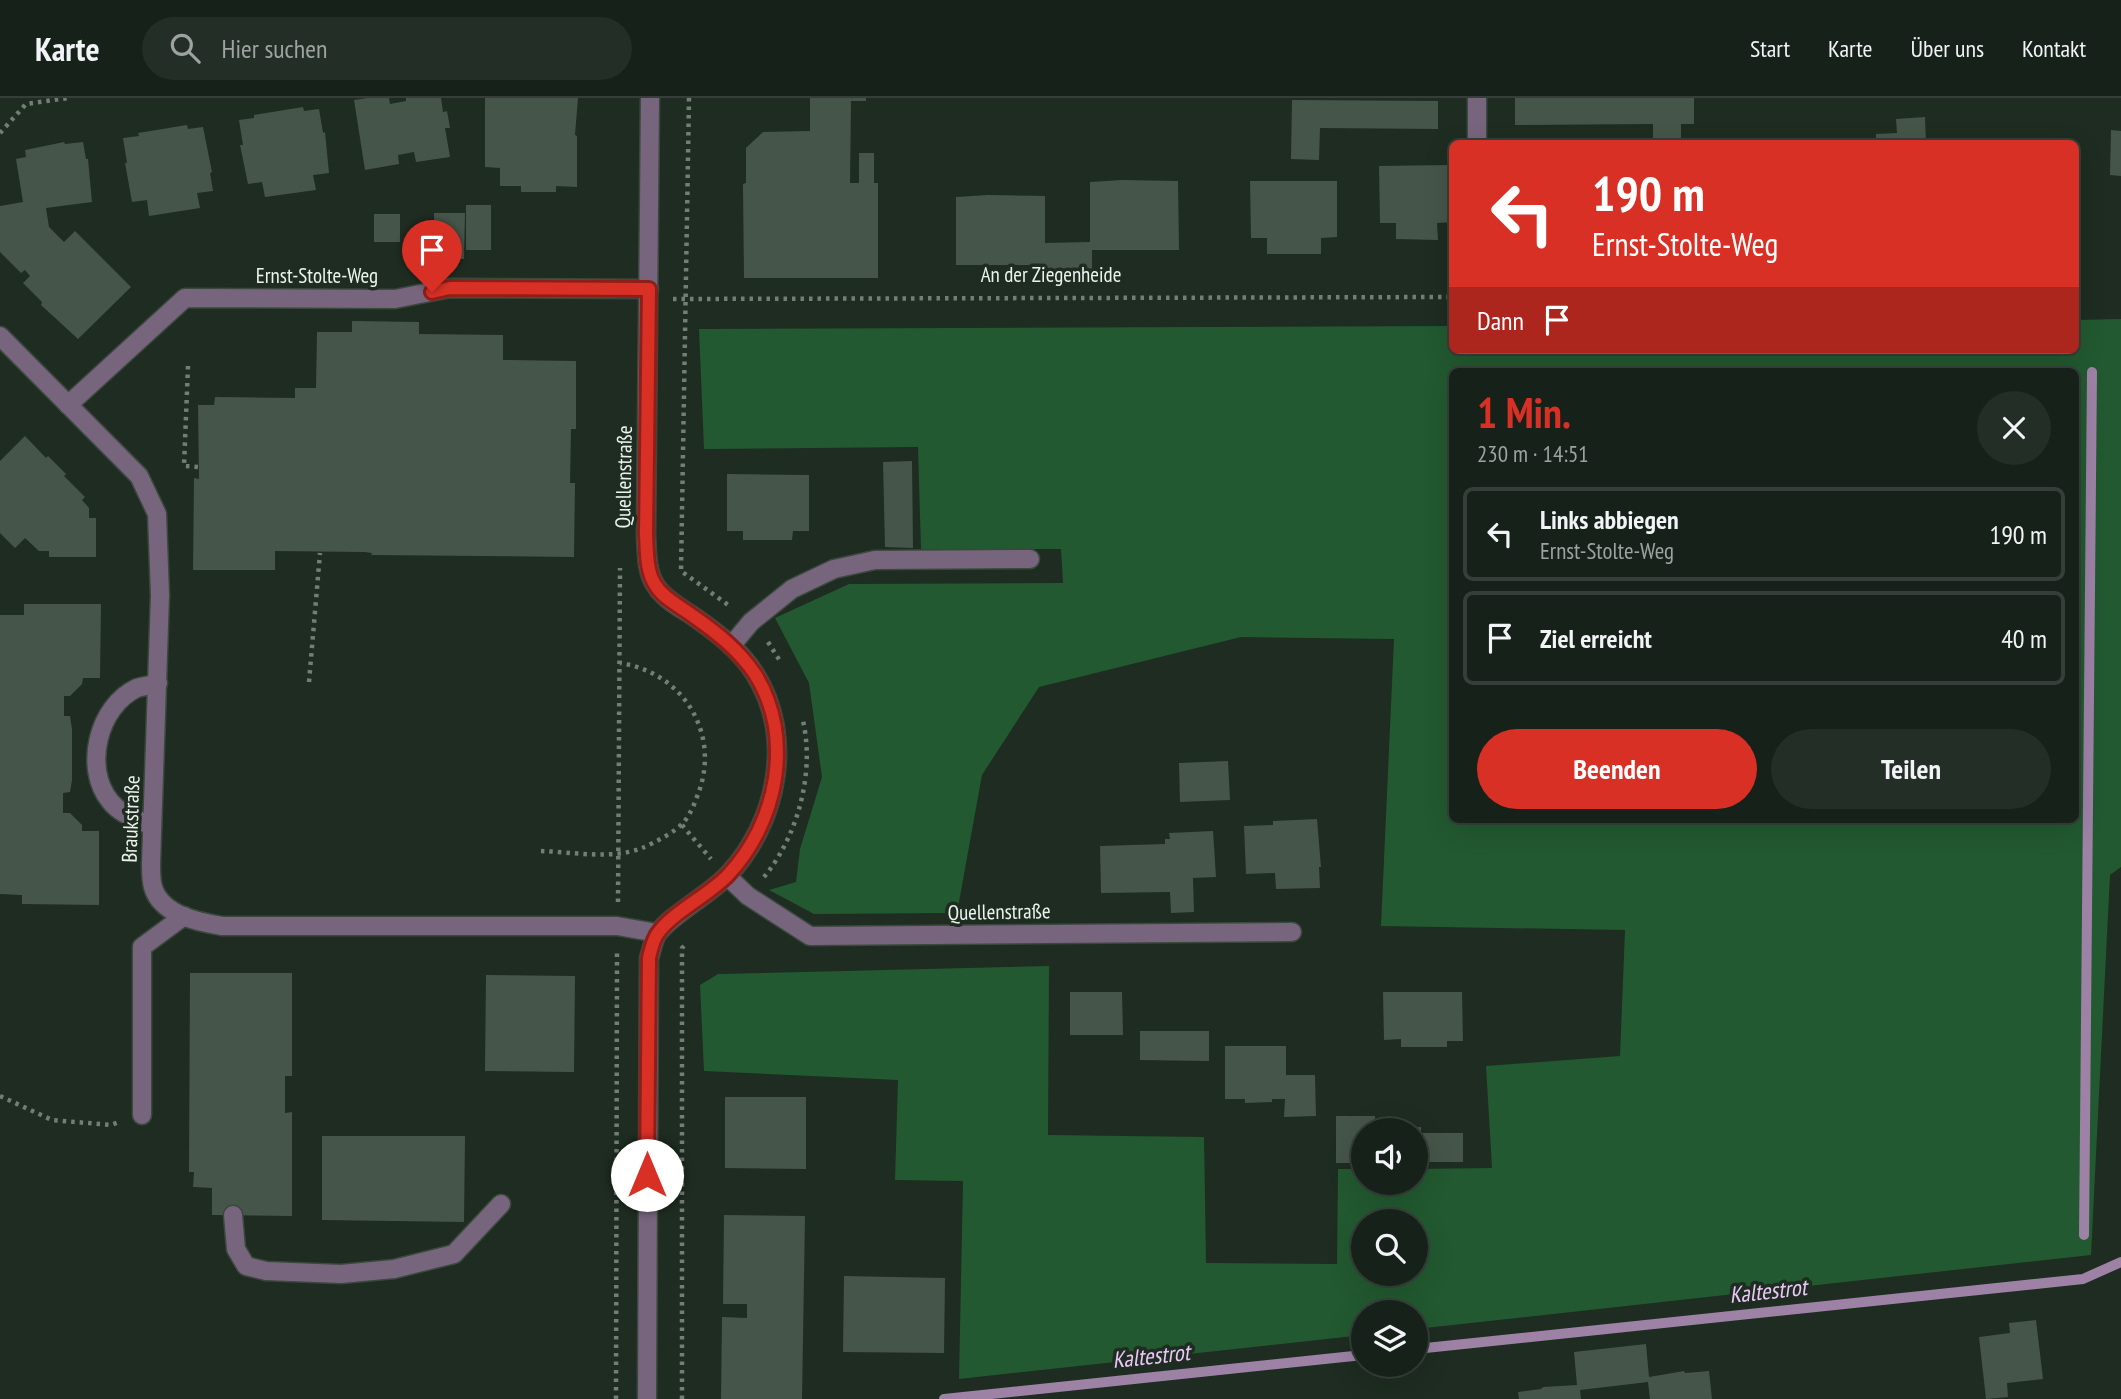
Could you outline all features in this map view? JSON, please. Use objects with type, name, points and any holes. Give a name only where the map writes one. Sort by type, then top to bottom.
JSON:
[{"type":"street","name":"Quellenstraße","points":[[650,98],[646,534],[648,566],[656,586],[671,601],[716,632],[754,674],[769,704],[775,736],[776,771],[771,804],[761,830],[746,854],[727,876],[657,933]]},
{"type":"street","points":[[1476,98],[1476,140]]},
{"type":"street","name":"Ernst-Stolte-Weg","points":[[68,405],[185,298],[395,299],[450,288],[649,294]]},
{"type":"street","name":"Braukstraße","points":[[0,336],[139,476],[157,514],[160,595],[151,864],[153,889],[164,906],[199,922],[222,926],[617,926],[657,933]]},
{"type":"street","points":[[731,646],[751,622],[792,589],[834,569],[875,561],[1030,559]]},
{"type":"street","points":[[152,826],[123,814],[111,802],[100,786],[96,753],[108,715],[136,689],[158,683]]},
{"type":"street","name":"Quellenstraße","points":[[727,876],[748,896],[810,936],[1292,932]]},
{"type":"street","points":[[142,1115],[142,947],[184,916]]},
{"type":"street","points":[[647,1399],[649,958],[657,933]]},
{"type":"street","points":[[233,1215],[236,1249],[246,1266],[266,1271],[341,1274],[394,1269],[454,1254],[500,1204]]},
{"type":"path","points":[[0,133],[26,104],[68,98]]},
{"type":"path","points":[[689,98],[681,571],[751,622],[775,650],[785,671]]},
{"type":"path","name":"An der Ziegenheide","points":[[649,294],[686,299],[1449,297]]},
{"type":"path","points":[[188,366],[184,466],[200,467]]},
{"type":"path","points":[[309,682],[320,552]]},
{"type":"path","points":[[616,1399],[620,567]]},
{"type":"path","points":[[541,851],[618,854],[643,848],[682,825],[691,812],[706,772],[706,752],[696,716],[684,698],[669,684],[633,665],[620,663]]},
{"type":"path","points":[[748,896],[773,866],[795,821],[806,777],[806,730],[799,704]]},
{"type":"path","points":[[682,825],[727,876]]},
{"type":"path","points":[[682,1399],[681,948],[691,941]]},
{"type":"path","points":[[0,1096],[52,1120],[111,1125],[142,1115]]},
{"type":"green space","points":[[2121,319],[2121,867],[2110,875],[2091,1255],[1428,1328],[1428,1300],[1351,1300],[1351,1336],[959,1379],[963,1181],[895,1180],[898,1080],[704,1071],[700,985],[718,974],[1049,966],[1048,1135],[1204,1137],[1206,1263],[1337,1264],[1338,1169],[1351,1169],[1351,1195],[1428,1195],[1428,1169],[1492,1168],[1486,1066],[1620,1056],[1625,930],[1381,926],[1394,639],[1241,637],[1039,687],[982,775],[957,913],[814,914],[769,890],[796,882],[800,849],[822,777],[809,683],[775,618],[849,584],[1063,583],[1061,549],[921,549],[918,447],[704,449],[699,329],[1449,326],[1449,354],[2079,354],[2079,320]]},
{"type":"building","points":[[389,98],[390,104],[406,101],[406,98],[441,98],[443,112],[447,111],[450,128],[445,128],[450,157],[416,162],[414,152],[398,155],[399,164],[365,170],[354,100]]},
{"type":"building","points":[[485,98],[578,98],[575,135],[577,187],[556,186],[556,192],[521,192],[521,186],[500,186],[500,168],[485,167]]},
{"type":"building","points":[[810,98],[866,98],[866,101],[851,101],[850,183],[859,183],[859,153],[874,153],[874,183],[878,183],[878,278],[744,278],[743,184],[746,183],[746,148],[763,132],[810,131]]},
{"type":"building","points":[[1515,98],[1694,98],[1694,124],[1681,124],[1681,140],[1653,140],[1653,124],[1515,125]]},
{"type":"building","points":[[1292,100],[1438,101],[1438,129],[1320,128],[1319,160],[1291,159]]},
{"type":"building","points":[[303,107],[304,111],[319,109],[323,133],[325,132],[329,173],[313,175],[316,190],[265,197],[262,182],[248,184],[240,145],[243,145],[239,120]]},
{"type":"building","points":[[1925,117],[1926,140],[1876,140],[1876,134],[1897,133],[1896,119]]},
{"type":"building","points":[[187,125],[188,129],[203,127],[213,191],[197,193],[200,208],[149,216],[147,200],[132,202],[123,138]]},
{"type":"building","points":[[2111,130],[2121,131],[2121,176],[2110,175]]},
{"type":"building","points":[[64,142],[83,142],[88,159],[92,202],[46,208],[49,227],[64,242],[75,231],[131,287],[78,339],[41,305],[42,302],[23,283],[30,276],[25,270],[21,273],[0,252],[0,206],[23,202],[16,159],[26,157],[25,150]]},
{"type":"building","points":[[1449,165],[1449,222],[1437,223],[1438,240],[1396,239],[1396,223],[1380,223],[1379,166]]},
{"type":"building","points":[[1178,181],[1179,250],[1092,250],[1092,274],[1043,274],[1043,265],[956,265],[956,197],[1045,196],[1045,243],[1090,242],[1090,182]]},
{"type":"building","points":[[1250,181],[1337,181],[1337,237],[1321,238],[1321,254],[1267,254],[1267,238],[1251,238]]},
{"type":"building","points":[[466,205],[491,205],[491,250],[466,250]]},
{"type":"building","points":[[434,213],[465,213],[464,259],[434,258]]},
{"type":"building","points":[[374,214],[400,214],[400,242],[374,242]]},
{"type":"building","points":[[352,321],[419,322],[419,334],[503,335],[503,360],[576,361],[576,429],[571,429],[570,483],[575,483],[574,557],[275,551],[275,570],[193,570],[194,478],[199,479],[198,405],[214,405],[215,397],[295,398],[295,388],[316,388],[317,332],[352,332]]},
{"type":"building","points":[[25,436],[66,474],[64,476],[85,497],[82,500],[89,508],[89,518],[96,518],[96,557],[49,557],[49,551],[39,551],[25,538],[15,548],[0,533],[0,461]]},
{"type":"building","points":[[912,461],[913,548],[885,547],[883,462]]},
{"type":"building","points":[[727,474],[809,475],[809,531],[793,531],[792,540],[743,540],[743,531],[727,531]]},
{"type":"building","points":[[24,604],[101,604],[100,678],[83,678],[82,684],[70,696],[64,696],[64,716],[70,716],[72,729],[72,780],[70,792],[63,793],[63,813],[70,813],[82,825],[82,831],[99,831],[99,905],[22,904],[22,895],[0,894],[0,615],[24,615]]},
{"type":"building","points":[[1228,761],[1230,800],[1180,802],[1179,763]]},
{"type":"building","points":[[1317,819],[1320,888],[1276,889],[1275,873],[1246,874],[1244,826],[1273,825],[1273,821]]},
{"type":"building","points":[[1213,831],[1216,877],[1193,878],[1194,912],[1171,913],[1170,892],[1101,893],[1100,846],[1165,844],[1165,839],[1170,839],[1169,833]]},
{"type":"building","points":[[190,973],[292,973],[292,1076],[285,1076],[285,1113],[292,1112],[292,1216],[212,1215],[212,1188],[193,1187],[194,1172],[189,1172]]},
{"type":"building","points":[[486,975],[575,976],[574,1072],[485,1071]]},
{"type":"building","points":[[1070,992],[1122,992],[1123,1035],[1070,1035]]},
{"type":"building","points":[[1383,992],[1462,992],[1463,1041],[1447,1041],[1447,1047],[1401,1047],[1401,1039],[1384,1040]]},
{"type":"building","points":[[1140,1031],[1209,1031],[1209,1061],[1140,1060]]},
{"type":"building","points":[[1225,1046],[1286,1046],[1286,1075],[1315,1075],[1316,1116],[1284,1117],[1285,1099],[1245,1103],[1245,1099],[1225,1099]]},
{"type":"building","points":[[725,1097],[806,1097],[806,1169],[725,1168]]},
{"type":"building","points":[[1336,1116],[1375,1116],[1351,1118],[1351,1163],[1336,1163]]},
{"type":"building","points":[[1428,1133],[1463,1133],[1463,1162],[1428,1162]]},
{"type":"building","points":[[322,1136],[465,1136],[464,1222],[322,1220]]},
{"type":"building","points":[[724,1215],[805,1216],[802,1399],[721,1399],[722,1317],[747,1318],[747,1304],[723,1304]]},
{"type":"building","points":[[844,1276],[945,1278],[944,1353],[843,1352]]},
{"type":"building","points":[[2036,1320],[2043,1379],[2007,1383],[2008,1397],[1986,1399],[1979,1337],[2010,1333],[2009,1323]]},
{"type":"building","points":[[1646,1344],[1649,1377],[1684,1371],[1709,1371],[1712,1399],[1650,1399],[1648,1382],[1580,1390],[1581,1399],[1519,1399],[1518,1392],[1577,1385],[1574,1352]]},
{"type":"waterway","points":[[2084,1235],[2092,372]]},
{"type":"waterway","name":"Kaltestrot","points":[[1428,1348],[2083,1279],[2121,1262]]},
{"type":"waterway","name":"Kaltestrot","points":[[944,1399],[1351,1356]]},
{"type":"route","points":[[432,292],[450,288],[649,289],[646,534],[648,566],[656,586],[671,601],[716,632],[731,646],[754,674],[769,704],[775,736],[776,771],[771,804],[761,830],[746,854],[727,876],[657,933],[649,958],[647,1175]]}]
